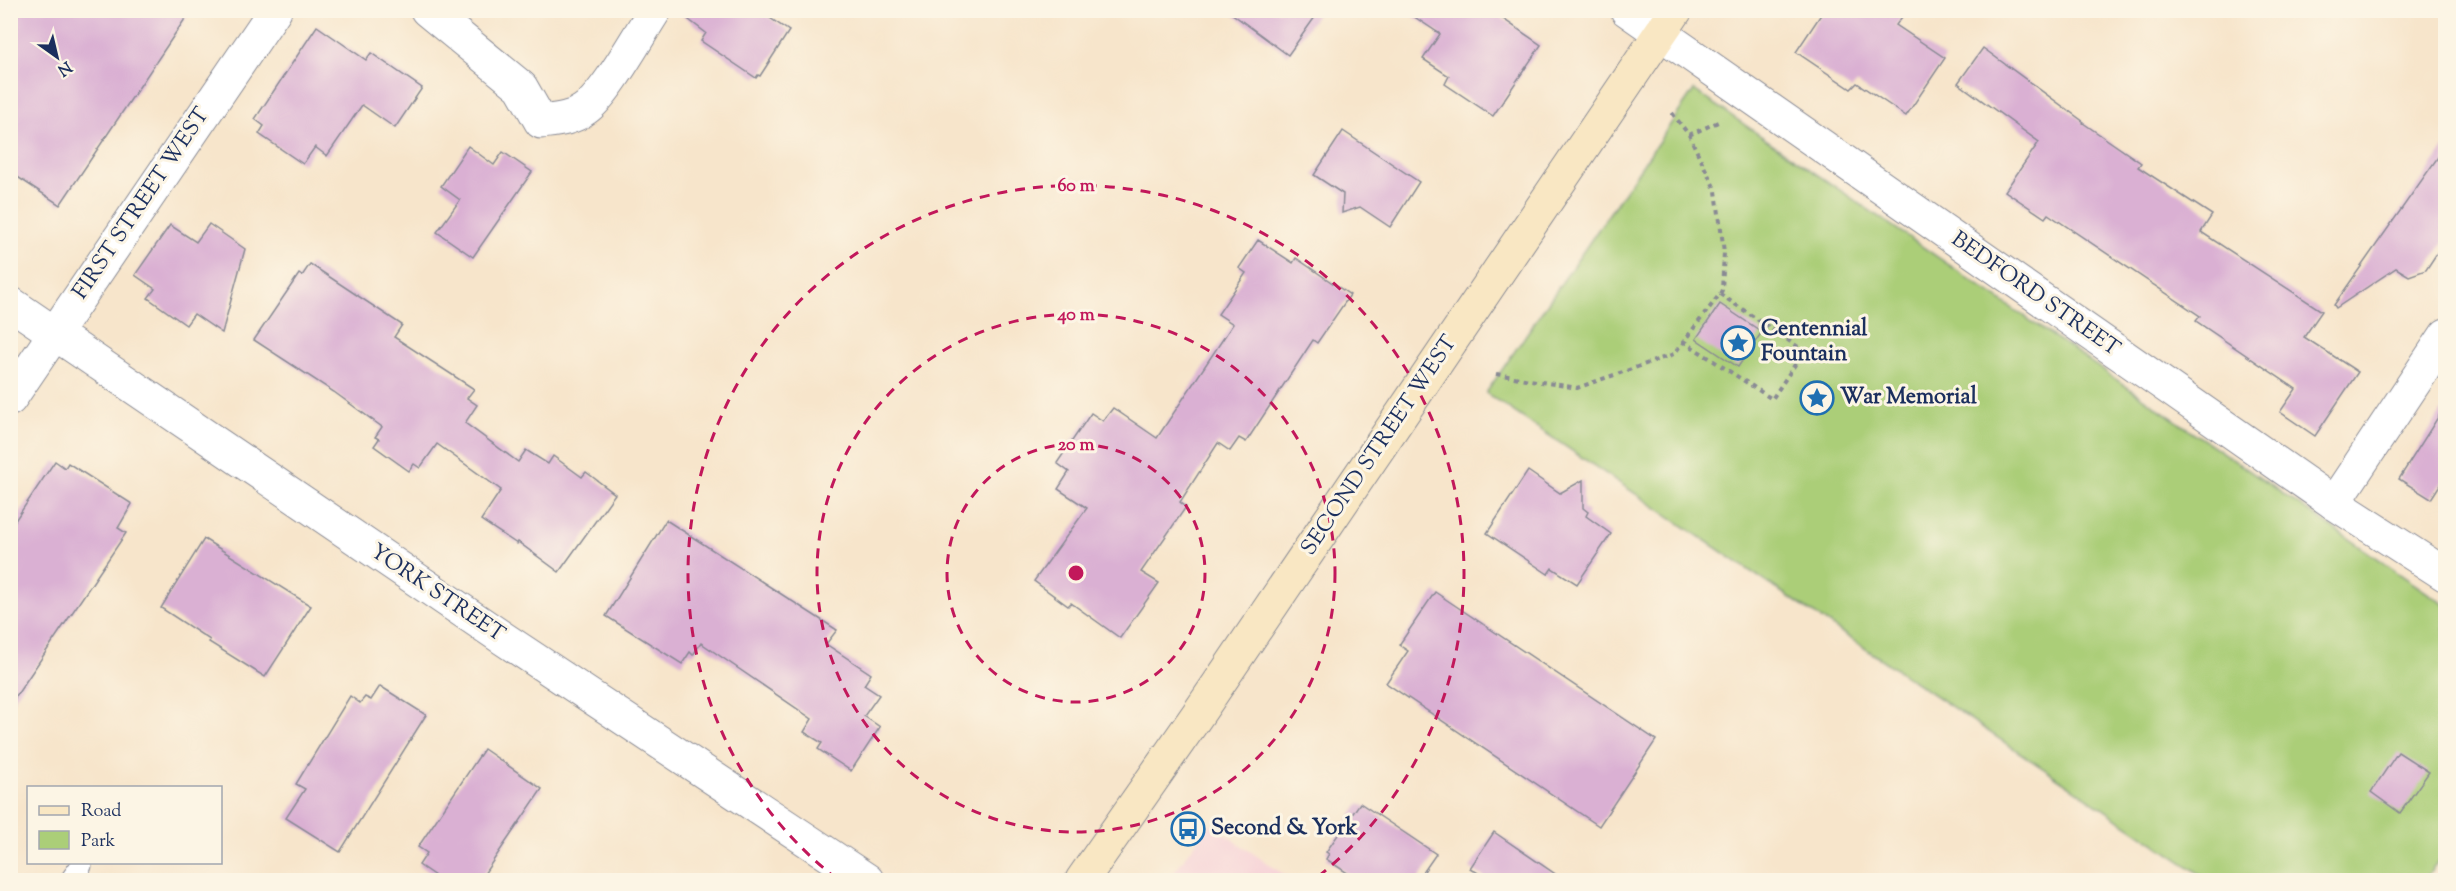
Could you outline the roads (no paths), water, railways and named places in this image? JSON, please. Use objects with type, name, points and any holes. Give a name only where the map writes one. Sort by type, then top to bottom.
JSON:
[{"type":"main road","name":"SECOND STREET WEST","points":[[1082,880],[1198,714],[1668,22]]},
{"type":"street","name":"FIRST STREET WEST","points":[[10,399],[275,10]]},
{"type":"street","points":[[427,10],[521,87],[542,122],[567,119],[586,109],[599,96],[655,10]]},
{"type":"street","name":"BEDFORD STREET","points":[[1627,10],[1668,22],[2334,503],[2445,575]]},
{"type":"street","name":"YORK STREET","points":[[10,303],[504,639],[867,880]]},
{"type":"street","points":[[2334,503],[2445,335]]},
{"type":"place","name":"Centennial Fountain","points":[[1738,343]]},
{"type":"place","name":"War Memorial","points":[[1817,398]]},
{"type":"place","name":"Second & York","points":[[1188,829]]}]
